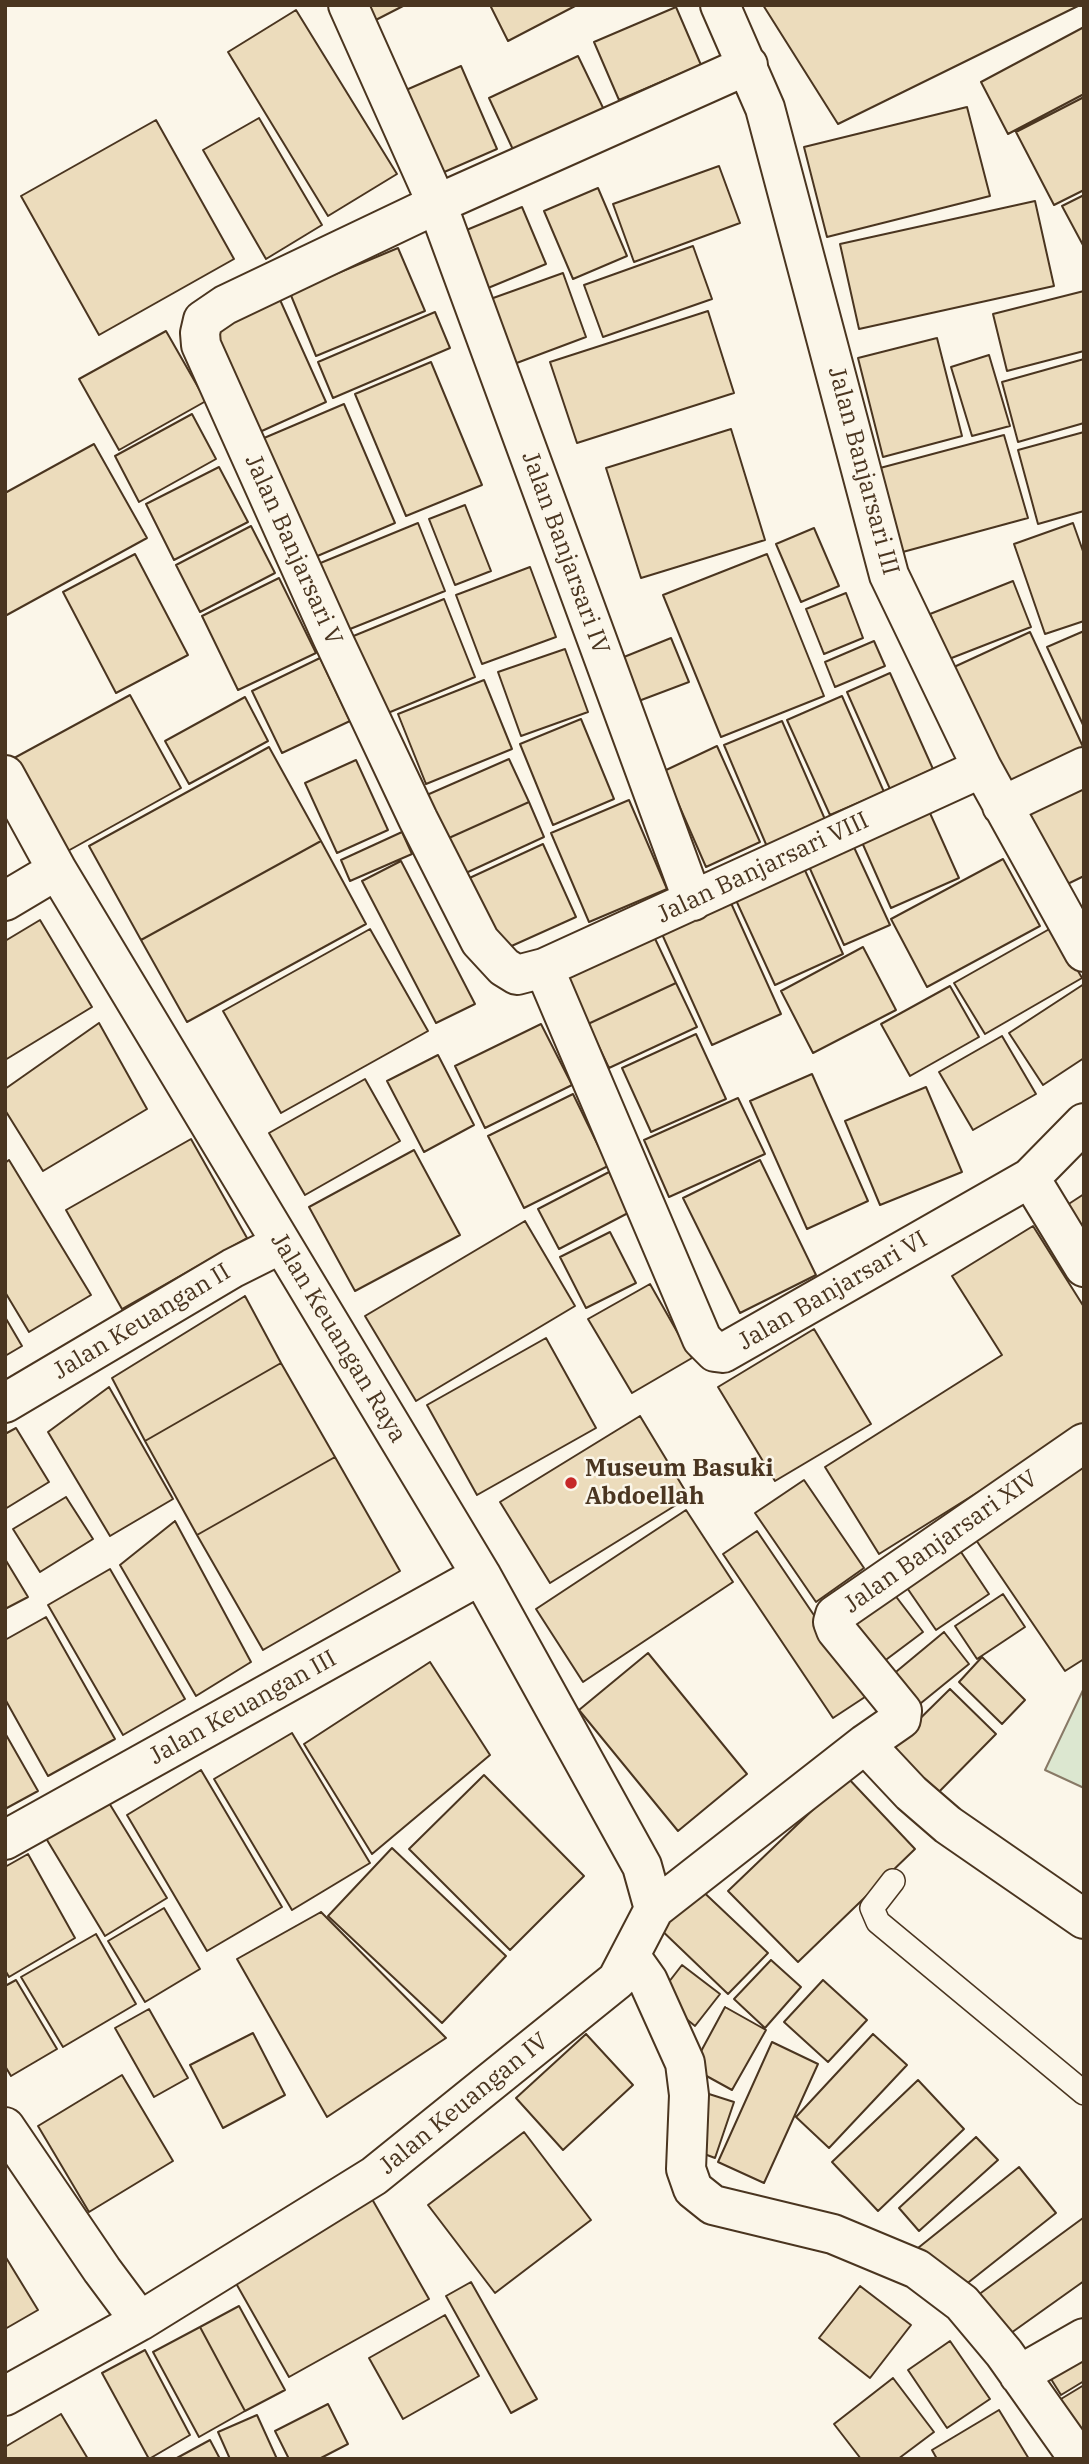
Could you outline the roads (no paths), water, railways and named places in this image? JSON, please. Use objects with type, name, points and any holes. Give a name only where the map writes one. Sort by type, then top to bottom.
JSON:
[{"type":"street","name":"Jalan Banjarsari IV","points":[[348,5],[437,204],[693,901]]},
{"type":"street","name":"Jalan Banjarsari III","points":[[720,5],[748,65],[768,121],[889,575],[982,768],[1084,951]]},
{"type":"street","points":[[437,204],[748,65]]},
{"type":"street","name":"Jalan Banjarsari V","points":[[437,204],[225,305],[203,320],[201,345],[332,637],[418,819],[480,941],[504,967],[517,975],[544,968]]},
{"type":"street","points":[[1002,806],[1084,767]]},
{"type":"street","name":"Jalan Banjarsari VIII","points":[[544,968],[982,768]]},
{"type":"street","name":"Jalan Keuangan Raya","points":[[5,775],[57,870],[481,1575],[642,1866],[654,1909]]},
{"type":"street","points":[[5,901],[57,870]]},
{"type":"street","name":"Jalan Banjarsari VI","points":[[544,968],[702,1339],[715,1352],[723,1353],[1030,1178],[1084,1123]]},
{"type":"street","points":[[1030,1178],[1084,1267]]},
{"type":"street","name":"Jalan Keuangan II","points":[[5,1403],[233,1268],[281,1244]]},
{"type":"street","name":"Jalan Banjarsari XIV","points":[[865,1744],[901,1719],[902,1711],[836,1630],[833,1622],[835,1615],[1084,1443]]},
{"type":"street","name":"Jalan Keuangan III","points":[[5,1840],[481,1575]]},
{"type":"street","points":[[865,1744],[911,1793],[948,1825],[1084,1919]]},
{"type":"street","name":"Jalan Keuangan IV","points":[[5,2396],[140,2321],[374,2176],[617,1980],[654,1909],[865,1744]]},
{"type":"street","points":[[631,1957],[648,1981],[685,2063],[689,2095],[685,2169],[693,2189],[713,2205],[833,2234],[917,2269],[962,2303],[1004,2353],[1079,2459]]},
{"type":"street","points":[[5,2127],[140,2321]]},
{"type":"street","points":[[1019,2375],[1084,2338]]},
{"type":"lane","points":[[893,1881],[872,1908],[878,1922],[1084,2093]]},
{"type":"place","name":"Museum Basuki Abdoellah","points":[[571,1483]]}]
